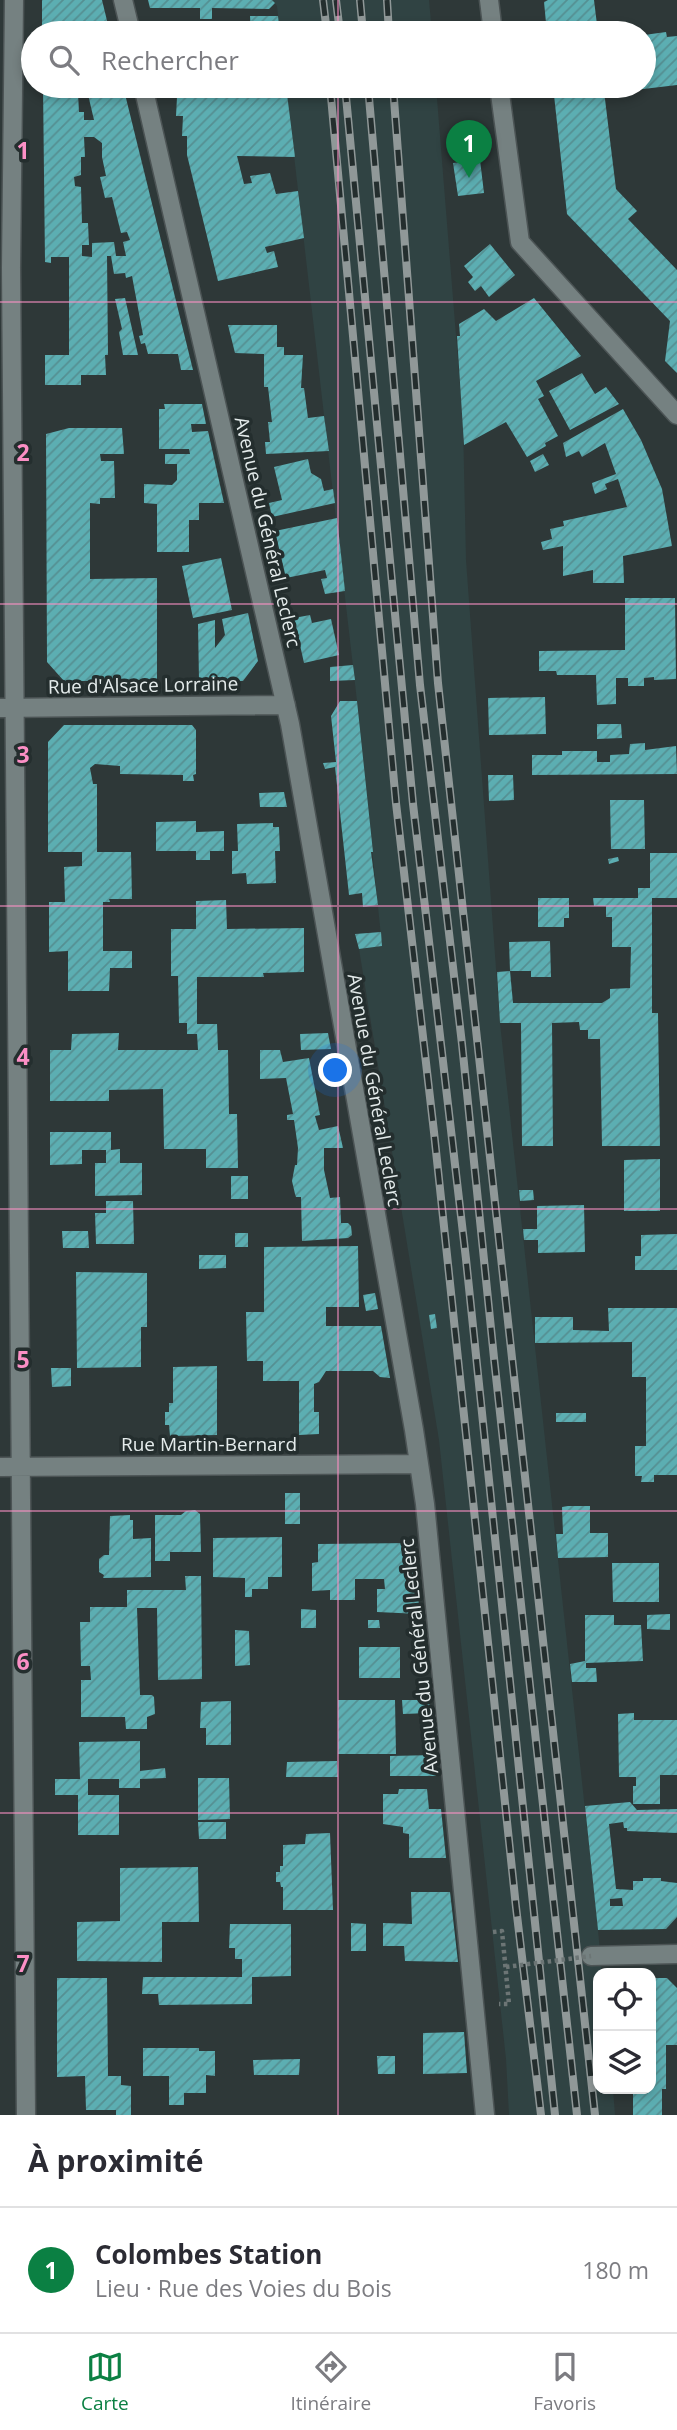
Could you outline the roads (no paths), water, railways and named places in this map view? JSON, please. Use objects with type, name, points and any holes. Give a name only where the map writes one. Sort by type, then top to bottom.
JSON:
[{"type":"street","points":[[13,0],[5,268],[7,708],[19,1227],[26,2115]]},
{"type":"street","points":[[123,0],[128,21]]},
{"type":"street","points":[[489,0],[492,21]]},
{"type":"street","name":"Avenue du Général Leclerc","points":[[146,98],[286,705],[419,1464],[485,2115]]},
{"type":"street","points":[[501,98],[520,242],[677,415]]},
{"type":"street","name":"Rue d'Alsace Lorraine","points":[[7,708],[286,705]]},
{"type":"street","points":[[0,1227],[19,1227]]},
{"type":"street","name":"Rue Martin-Bernard","points":[[0,1467],[419,1464]]},
{"type":"street","points":[[591,1956],[677,1954]]},
{"type":"railway","points":[[323,0],[326,21]]},
{"type":"railway","points":[[336,0],[339,21]]},
{"type":"railway","points":[[360,0],[362,21]]},
{"type":"railway","points":[[387,0],[388,21]]},
{"type":"railway","points":[[331,98],[396,803],[541,2115]]},
{"type":"railway","points":[[346,98],[413,804],[466,1259],[555,2115]]},
{"type":"railway","points":[[369,98],[420,685],[462,1044],[577,2115]]},
{"type":"railway","points":[[394,98],[438,683],[595,2115]]},
{"type":"place","name":"Colombes Station","points":[[469,178]]}]
